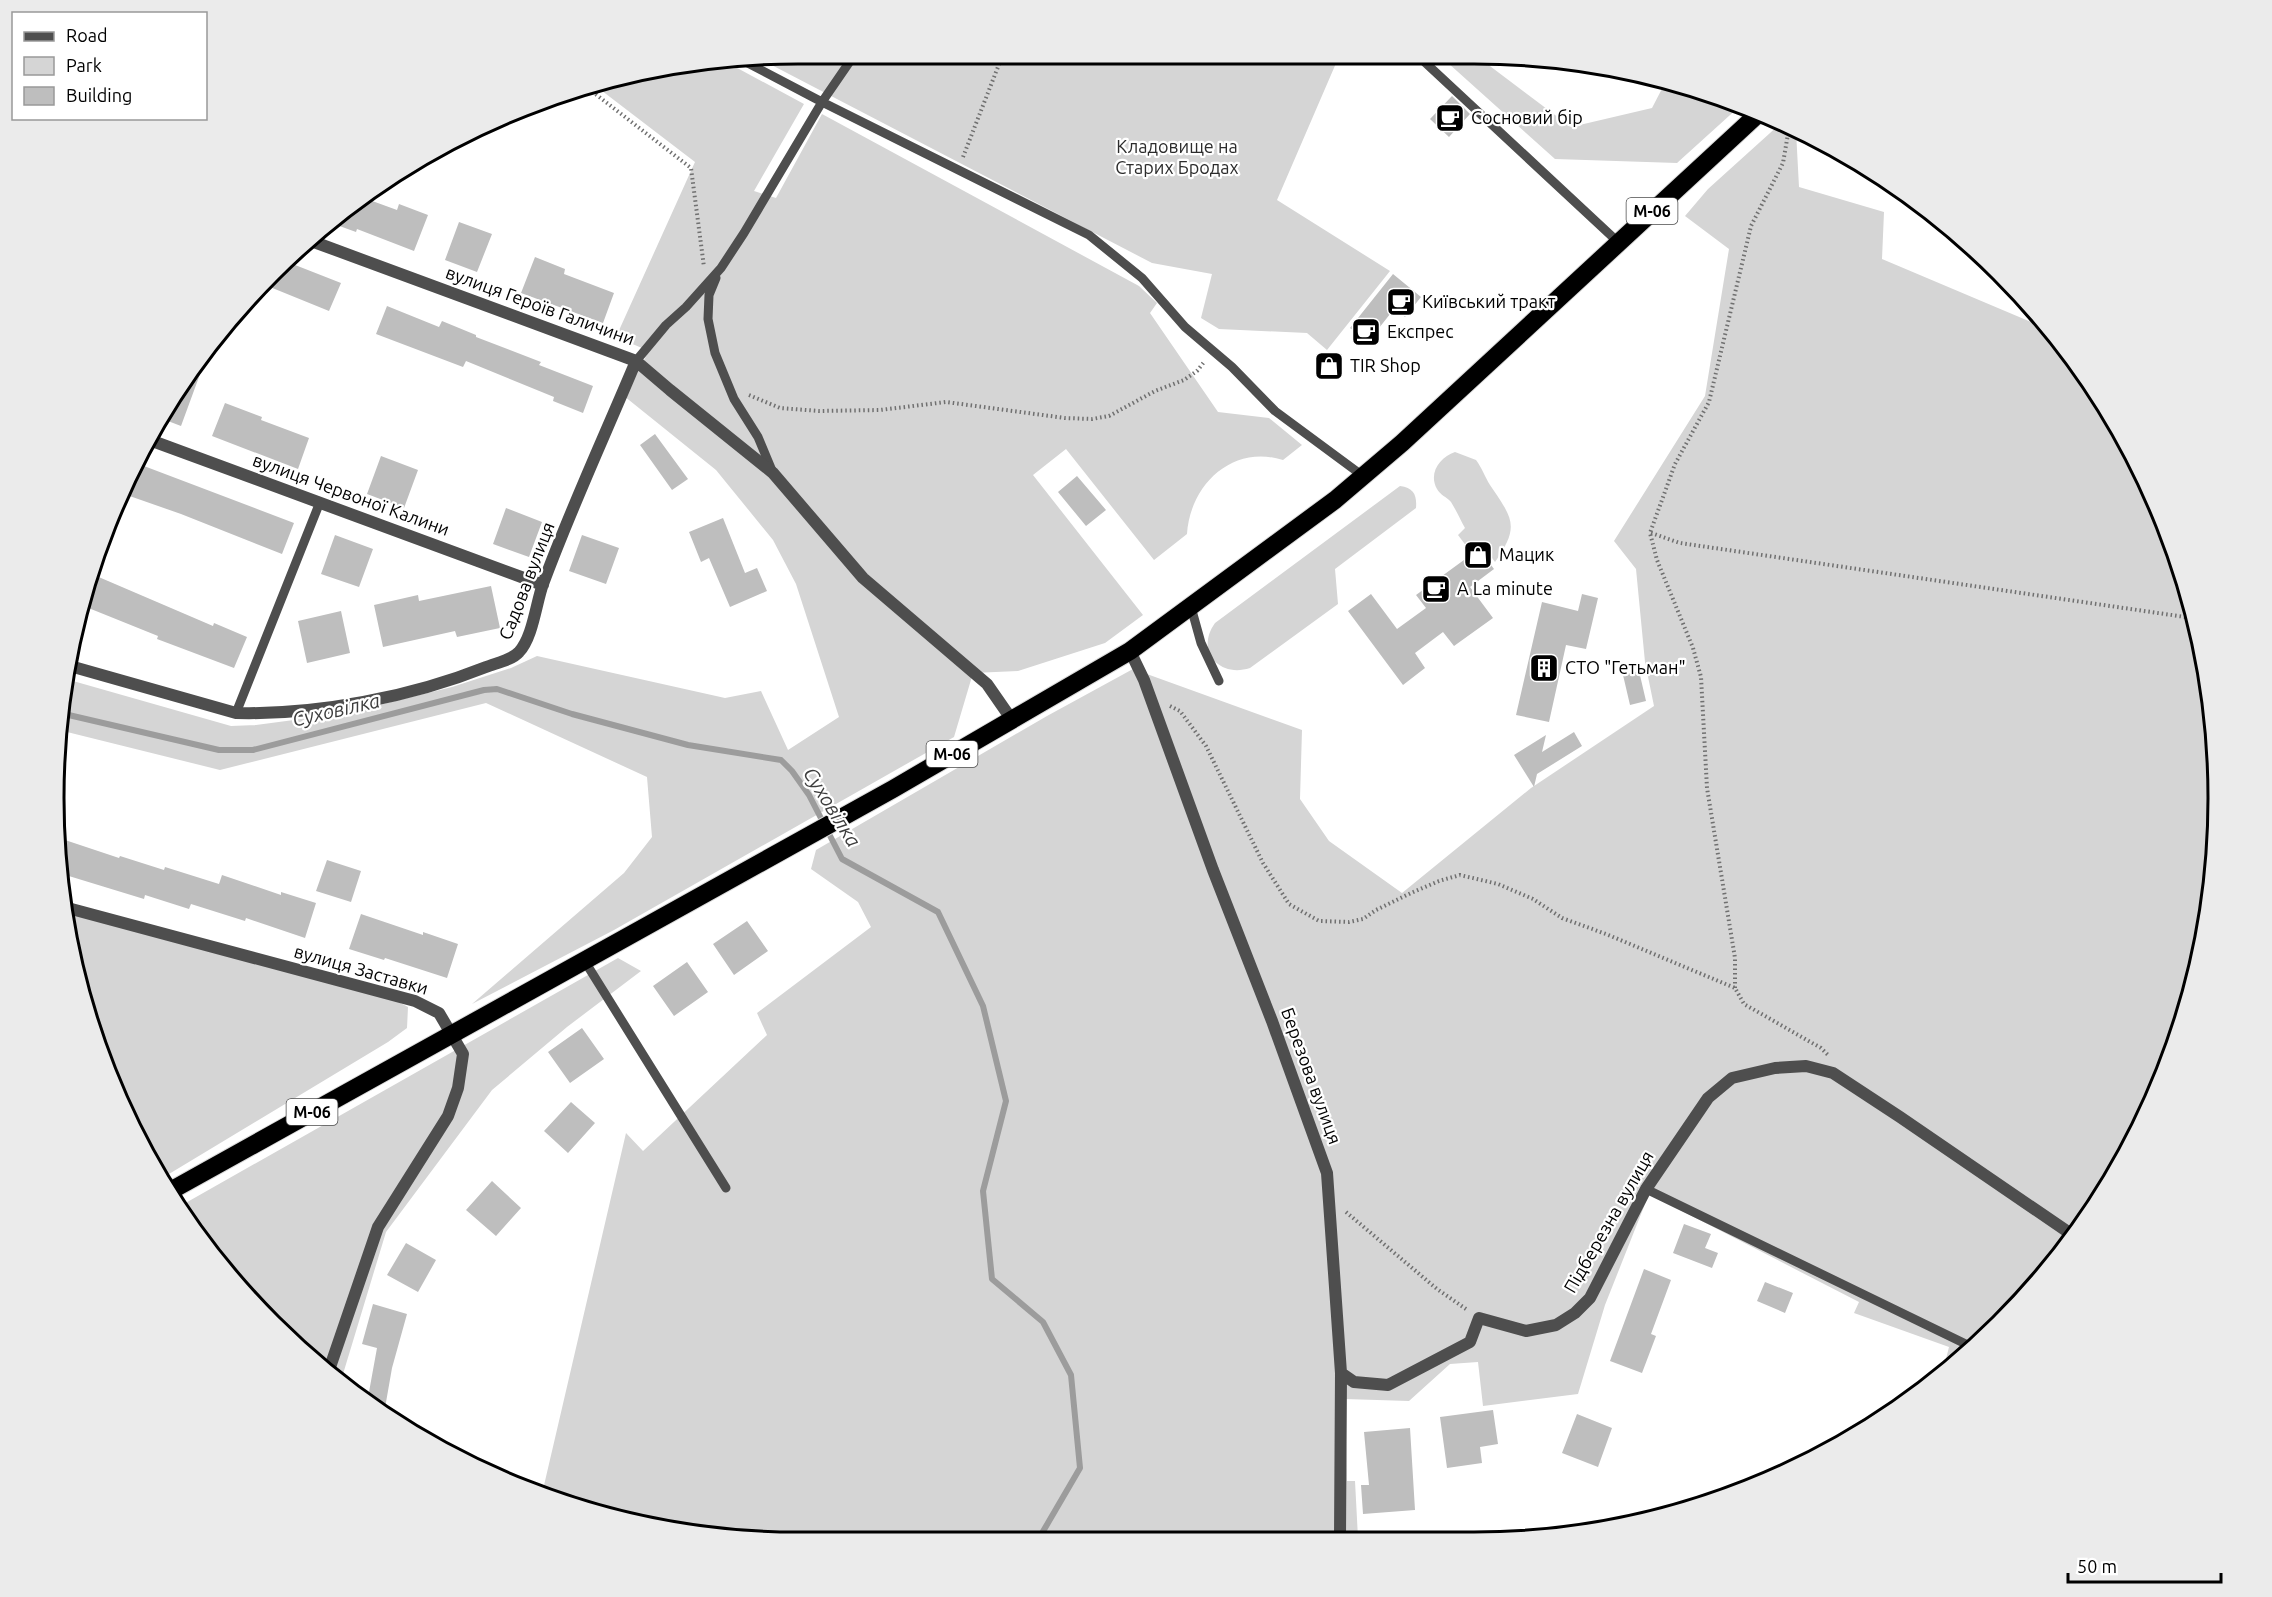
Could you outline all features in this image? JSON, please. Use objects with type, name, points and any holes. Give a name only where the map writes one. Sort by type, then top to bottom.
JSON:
[{"type":"highway","name":"М-06","points":[[176,1188],[893,789],[1130,651],[1335,500],[1424,424],[1752,119]]},
{"type":"street","name":"вулиця Героїв Галичини","points":[[319,244],[636,361],[774,473],[863,578],[987,684],[1012,720]]},
{"type":"street","name":"Садова вулиця","points":[[77,668],[236,713],[286,711],[374,699],[441,682],[518,654],[526,643],[543,585],[636,361]]},
{"type":"street","name":"вулиця Червоної Калини","points":[[157,443],[543,585]]},
{"type":"street","name":"Березова вулиця","points":[[1130,651],[1272,1021],[1327,1173],[1341,1373],[1340,1532]]},
{"type":"street","name":"вулиця Заставки","points":[[74,910],[415,1001],[439,1014],[463,1054],[458,1088],[448,1116],[378,1227],[331,1364]]},
{"type":"street","name":"Підберезна вулиця","points":[[1479,1318],[1526,1331],[1556,1324],[1575,1313],[1590,1298],[1646,1189],[1708,1098],[1732,1078],[1775,1068],[1806,1066],[1833,1073],[2066,1231]]},
{"type":"street","points":[[1341,1373],[1354,1382],[1388,1384],[1470,1342],[1479,1318]]},
{"type":"lane","points":[[636,361],[666,325],[721,268],[822,102],[848,64]]},
{"type":"lane","points":[[1427,64],[1618,242]]},
{"type":"lane","points":[[753,66],[1089,235],[1142,278],[1185,327],[1232,367],[1275,411],[1363,476]]},
{"type":"lane","points":[[721,268],[709,295],[708,319],[715,353],[734,399],[758,437],[774,473]]},
{"type":"lane","points":[[236,713],[320,502]]},
{"type":"lane","points":[[1191,607],[1201,643],[1219,681]]},
{"type":"lane","points":[[584,960],[726,1188]]},
{"type":"lane","points":[[1646,1189],[1964,1343]]},
{"type":"path","points":[[961,163],[999,64]]},
{"type":"path","points":[[595,94],[691,168],[706,285]]},
{"type":"path","points":[[1788,135],[1783,163],[1751,226],[1709,402],[1675,464],[1650,533],[1657,560],[1694,648],[1701,677],[1707,788],[1735,958],[1735,988],[1744,1004],[1821,1048],[1840,1065],[1848,1083]]},
{"type":"path","points":[[725,377],[735,387],[780,408],[819,411],[880,410],[946,402],[1065,418],[1092,419],[1109,416],[1184,380],[1197,371],[1204,362],[1207,344]]},
{"type":"path","points":[[1650,533],[1680,543],[2184,617]]},
{"type":"path","points":[[1148,695],[1179,711],[1206,746],[1263,863],[1289,904],[1319,921],[1349,922],[1363,919],[1411,893],[1460,875],[1498,884],[1533,899],[1562,918],[1627,942],[1735,988]]},
{"type":"path","points":[[1329,1196],[1437,1290],[1479,1318]]},
{"type":"green space","name":"Кладовище на Старих Бродах","points":[[1336,64],[1277,200],[1390,271],[1327,350],[1307,333],[1219,329],[1201,318],[1212,274],[1152,263],[772,65]]},
{"type":"green space","points":[[1449,64],[1488,65],[1571,127],[1652,108],[1662,90],[1733,112],[1677,163],[1555,159]]},
{"type":"green space","points":[[736,67],[804,104],[754,191],[776,198],[822,114],[1139,286],[1157,303],[1150,313],[1218,412],[1269,418],[1302,445],[1283,460],[1264,457],[1247,458],[1231,463],[1217,473],[1205,485],[1196,500],[1187,534],[1154,560],[1066,449],[1033,475],[1143,615],[1105,643],[1018,671],[973,673],[954,737],[614,930],[472,1004],[624,873],[652,837],[647,777],[486,703],[220,770],[68,732],[75,681],[231,726],[256,725],[324,716],[375,706],[452,687],[511,668],[537,656],[725,698],[761,691],[788,750],[839,717],[796,584],[773,540],[716,470],[624,396],[649,351],[616,337],[695,162],[603,92],[655,79]]},
{"type":"green space","points":[[1774,129],[1796,139],[1799,187],[1884,212],[1882,259],[2031,322],[2084,391],[2132,474],[2169,563],[2182,609],[2201,703],[2208,798],[2201,894],[2182,988],[2169,1034],[2152,1079],[2109,1166],[2056,1245],[1993,1318],[1946,1359],[1949,1347],[1854,1313],[1859,1302],[1649,1194],[1605,1305],[1578,1394],[1483,1406],[1478,1362],[1450,1364],[1409,1401],[1345,1399],[1347,1481],[1355,1481],[1358,1532],[750,1531],[655,1518],[609,1507],[544,1487],[626,1133],[643,1151],[767,1035],[757,1013],[871,927],[858,902],[811,869],[816,850],[1047,716],[1133,669],[1302,730],[1300,799],[1329,841],[1402,893],[1531,788],[1654,706],[1645,662],[1636,569],[1614,541],[1705,396],[1729,249],[1685,216],[1708,189]]},
{"type":"green space","points":[[1455,452],[1476,460],[1504,506],[1511,523],[1508,540],[1495,562],[1481,543],[1470,551],[1458,535],[1465,528],[1451,502],[1438,491],[1435,483],[1437,466]]},
{"type":"green space","points":[[1400,486],[1409,488],[1414,493],[1416,508],[1335,569],[1338,604],[1250,668],[1229,669],[1213,660],[1208,643],[1209,633],[1215,623]]},
{"type":"green space","points":[[74,910],[378,991],[408,1007],[407,1028],[388,1042],[168,1174],[140,1123],[103,1034],[79,942]]},
{"type":"green space","points":[[618,958],[641,971],[567,1027],[492,1090],[386,1232],[343,1374],[279,1318],[216,1245],[186,1203]]},
{"type":"building","points":[[1452,96],[1470,114],[1449,137],[1430,119]]},
{"type":"building","points":[[373,201],[397,210],[399,204],[428,215],[414,251],[357,229],[356,232],[340,226]]},
{"type":"building","points":[[459,222],[492,234],[477,272],[445,260]]},
{"type":"building","points":[[535,257],[565,269],[564,274],[614,293],[603,323],[521,293]]},
{"type":"building","points":[[295,265],[341,283],[329,311],[271,288]]},
{"type":"building","points":[[1393,274],[1421,297],[1405,317],[1394,309],[1368,342],[1350,328]]},
{"type":"building","points":[[387,306],[439,327],[442,321],[541,362],[539,365],[593,386],[583,413],[553,401],[554,397],[466,361],[463,367],[376,334]]},
{"type":"building","points":[[200,374],[181,426],[169,421]]},
{"type":"building","points":[[225,403],[262,417],[261,420],[309,438],[298,469],[212,436]]},
{"type":"building","points":[[655,434],[688,479],[672,490],[640,445]]},
{"type":"building","points":[[381,456],[418,470],[404,508],[367,494]]},
{"type":"building","points":[[144,466],[294,523],[282,554],[130,496]]},
{"type":"building","points":[[1077,476],[1106,510],[1086,526],[1058,492]]},
{"type":"building","points":[[506,508],[542,522],[529,557],[493,544]]},
{"type":"building","points":[[723,518],[745,573],[757,568],[767,591],[730,607],[709,558],[701,562],[689,532]]},
{"type":"building","points":[[335,535],[373,549],[359,587],[321,574]]},
{"type":"building","points":[[582,535],[619,548],[606,584],[569,571]]},
{"type":"building","points":[[1479,549],[1494,569],[1470,587],[1493,618],[1454,646],[1443,632],[1415,653],[1425,668],[1403,685],[1348,611],[1371,594],[1397,629],[1426,608],[1416,595]]},
{"type":"building","points":[[99,577],[213,626],[214,623],[247,637],[234,668],[157,639],[158,636],[90,609]]},
{"type":"building","points":[[491,586],[500,628],[457,637],[455,631],[383,647],[374,605],[418,595],[419,601]]},
{"type":"building","name":"СТО \"Гетьман\"","points":[[1582,594],[1598,598],[1586,649],[1566,645],[1549,722],[1516,715],[1542,602],[1578,611]]},
{"type":"building","points":[[341,611],[350,653],[307,663],[298,621]]},
{"type":"building","points":[[1639,671],[1646,701],[1630,705],[1623,675]]},
{"type":"building","points":[[1574,732],[1582,746],[1537,774],[1534,787],[1514,755],[1546,735],[1542,752]]},
{"type":"building","points":[[66,840],[119,858],[120,856],[164,870],[165,867],[219,884],[222,875],[281,895],[281,892],[316,903],[305,938],[246,918],[245,921],[191,904],[189,909],[145,895],[144,899],[69,876]]},
{"type":"building","points":[[327,860],[361,871],[351,902],[316,891]]},
{"type":"building","points":[[361,914],[458,944],[447,978],[349,949]]},
{"type":"building","points":[[747,921],[768,951],[734,975],[713,944]]},
{"type":"building","points":[[687,962],[708,992],[674,1016],[653,986]]},
{"type":"building","points":[[582,1028],[604,1059],[570,1083],[548,1052]]},
{"type":"building","points":[[571,1102],[595,1123],[568,1153],[544,1131]]},
{"type":"building","points":[[492,1181],[521,1208],[496,1236],[466,1210]]},
{"type":"building","points":[[1684,1224],[1711,1234],[1705,1248],[1718,1253],[1712,1268],[1673,1253]]},
{"type":"building","points":[[406,1243],[436,1260],[418,1292],[387,1275]]},
{"type":"building","points":[[1644,1269],[1671,1280],[1651,1334],[1656,1336],[1642,1373],[1610,1361]]},
{"type":"building","points":[[1765,1282],[1793,1293],[1785,1313],[1757,1301]]},
{"type":"building","points":[[373,1304],[407,1314],[392,1368],[386,1405],[369,1393],[377,1348],[362,1344]]},
{"type":"building","points":[[1493,1410],[1498,1444],[1480,1447],[1482,1463],[1447,1468],[1440,1417]]},
{"type":"building","points":[[1577,1414],[1612,1428],[1598,1467],[1562,1453]]},
{"type":"building","points":[[1410,1428],[1415,1510],[1363,1514],[1361,1485],[1369,1485],[1364,1432]]},
{"type":"waterway","name":"Суховілка","points":[[70,715],[219,750],[253,750],[484,690],[497,689],[572,714],[688,745],[781,760],[809,795],[842,859],[938,912],[983,1006],[1006,1101],[983,1191],[992,1279],[1043,1322],[1071,1375],[1080,1468],[1043,1532]]},
{"type":"place","name":"Сосновий бір","points":[[1450,118]]},
{"type":"place","name":"Київський тракт","points":[[1401,302]]},
{"type":"place","name":"Експрес","points":[[1366,332]]},
{"type":"place","name":"TIR Shop","points":[[1329,366]]},
{"type":"place","name":"Мацик","points":[[1478,555]]},
{"type":"place","name":"A La minute","points":[[1436,589]]},
{"type":"place","name":"СТО \"Гетьман\"","points":[[1544,668]]}]
